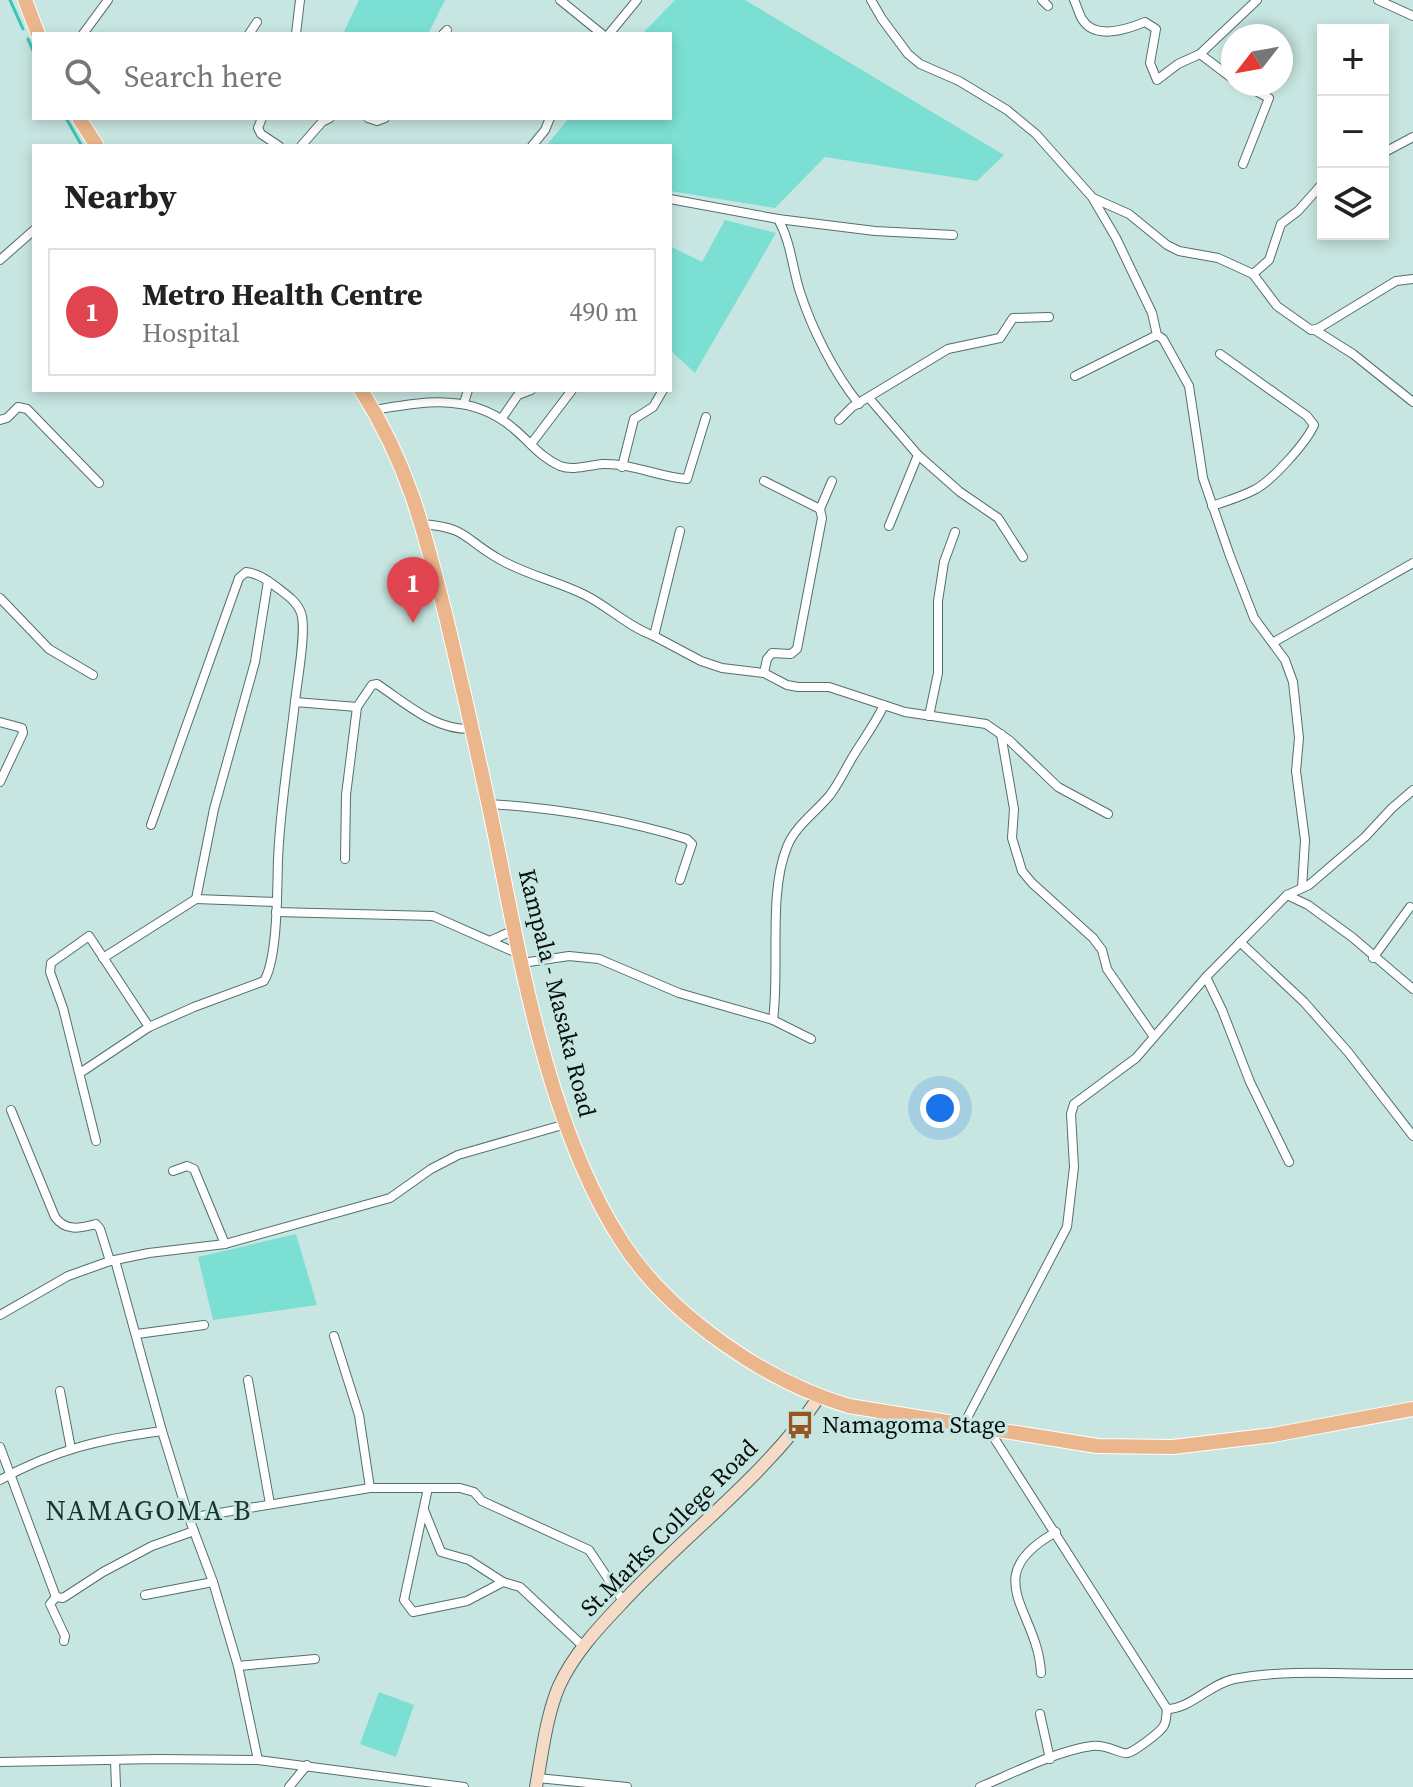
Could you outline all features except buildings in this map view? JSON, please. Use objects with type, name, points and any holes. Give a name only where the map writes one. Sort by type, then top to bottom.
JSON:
[{"type":"main road","points":[[25,0],[37,32]]},
{"type":"main road","points":[[80,120],[96,144]]},
{"type":"main road","name":"Kampala - Masaka Road","points":[[362,392],[408,479],[422,524],[473,729],[520,958],[566,1124],[600,1204],[623,1245],[676,1304],[739,1354],[775,1377],[819,1397],[849,1406],[1097,1446],[1173,1447],[1273,1435],[1413,1409]]},
{"type":"main road","name":"St.Marks College Road","points":[[537,1782],[558,1689],[583,1646],[656,1566],[794,1434],[819,1397]]},
{"type":"street","points":[[84,32],[108,0]]},
{"type":"street","points":[[296,32],[300,0]]},
{"type":"street","points":[[560,0],[600,32]]},
{"type":"street","points":[[611,32],[637,0]]},
{"type":"street","points":[[883,0],[874,4],[901,46],[920,64],[959,81],[1007,110],[1036,134],[1092,197],[1116,238],[1152,313],[1157,335],[1163,339],[1189,386],[1201,468],[1212,506],[1254,618],[1285,660],[1297,703],[1299,738],[1296,771],[1305,840],[1302,888]]},
{"type":"street","points":[[1074,0],[1082,19],[1093,29],[1121,32],[1145,22],[1156,29],[1150,63],[1157,80],[1178,64],[1200,54],[1257,0]]},
{"type":"street","points":[[1378,0],[1413,16]]},
{"type":"street","points":[[250,32],[257,22]]},
{"type":"street","points":[[1200,54],[1221,70]]},
{"type":"street","points":[[1243,164],[1269,98],[1265,96]]},
{"type":"street","points":[[261,120],[258,128],[261,134],[276,144]]},
{"type":"street","points":[[303,144],[324,120]]},
{"type":"street","points":[[534,144],[549,120]]},
{"type":"street","points":[[1389,150],[1413,137]]},
{"type":"street","points":[[1253,274],[1269,260],[1281,224],[1317,190]]},
{"type":"street","points":[[1092,197],[1129,214],[1179,251],[1218,258],[1253,274],[1277,306],[1304,328],[1315,330],[1353,354],[1413,402]]},
{"type":"street","points":[[672,199],[778,219],[875,231],[953,235]]},
{"type":"street","points":[[778,219],[789,242],[800,293],[826,353],[859,404]]},
{"type":"street","points":[[0,260],[32,232]]},
{"type":"street","points":[[1315,330],[1396,281],[1413,279]]},
{"type":"street","points":[[839,420],[859,404],[948,349],[1000,338],[1013,318],[1049,317]]},
{"type":"street","points":[[1075,376],[1157,335]]},
{"type":"street","points":[[1212,506],[1257,489],[1274,474],[1314,425],[1307,416],[1220,354]]},
{"type":"street","points":[[464,403],[467,392]]},
{"type":"street","points":[[502,418],[518,395],[526,392]]},
{"type":"street","points":[[531,444],[570,392]]},
{"type":"street","points":[[622,467],[634,419],[653,407],[662,392]]},
{"type":"street","points":[[869,398],[918,455],[960,492],[998,518],[1023,557]]},
{"type":"street","points":[[374,410],[432,401],[464,403],[502,418],[541,454],[562,467],[605,464],[687,479],[706,417]]},
{"type":"street","points":[[0,420],[7,418],[18,407],[27,409],[99,483]]},
{"type":"street","points":[[889,526],[918,455]]},
{"type":"street","points":[[764,481],[820,509]]},
{"type":"street","points":[[764,673],[767,659],[772,653],[791,654],[797,649],[821,527],[820,509],[832,481]]},
{"type":"street","points":[[422,524],[452,528],[497,558],[581,593],[628,625],[701,661],[722,668],[764,673],[787,685],[829,687],[905,712],[986,724],[1058,787],[1108,814]]},
{"type":"street","points":[[654,636],[680,531]]},
{"type":"street","points":[[929,716],[938,673],[938,601],[944,562],[955,532]]},
{"type":"street","points":[[1274,642],[1413,563]]},
{"type":"street","points":[[80,1073],[149,1027],[264,981],[270,970],[302,625],[301,611],[288,596],[251,572],[239,578],[151,825]]},
{"type":"street","points":[[196,899],[214,809],[255,662],[268,581]]},
{"type":"street","points":[[0,598],[49,649],[93,675]]},
{"type":"street","points":[[345,859],[346,795],[357,707],[372,685],[377,684],[440,725],[456,730],[473,729]]},
{"type":"street","points":[[295,702],[357,707]]},
{"type":"street","points":[[773,1020],[777,990],[777,900],[787,847],[808,817],[843,778],[884,705]]},
{"type":"street","points":[[0,722],[22,728],[23,733],[0,782]]},
{"type":"street","points":[[1001,734],[1014,809],[1012,838],[1022,871],[1093,938],[1102,950],[1107,969],[1154,1037]]},
{"type":"street","points":[[964,1424],[1067,1227],[1074,1167],[1071,1132],[1074,1104],[1136,1058],[1206,977],[1287,895],[1309,885],[1413,790]]},
{"type":"street","points":[[489,804],[595,815],[687,839],[692,844],[692,851],[680,880]]},
{"type":"street","points":[[1287,895],[1308,905],[1352,937],[1413,989]]},
{"type":"street","points":[[103,958],[196,899],[433,916],[492,940],[520,958],[569,956],[599,959],[679,993],[773,1020],[811,1039]]},
{"type":"street","points":[[1373,958],[1410,907]]},
{"type":"street","points":[[492,940],[514,930]]},
{"type":"street","points":[[96,1141],[50,966],[54,959],[88,936],[149,1027]]},
{"type":"street","points":[[1240,942],[1304,1002],[1348,1052],[1413,1136]]},
{"type":"street","points":[[1206,977],[1250,1082],[1289,1162]]},
{"type":"street","points":[[11,1110],[59,1223],[70,1228],[96,1224],[100,1229],[137,1334],[162,1431],[238,1666],[258,1760]]},
{"type":"street","points":[[0,1315],[68,1276],[112,1261],[225,1244],[390,1198],[431,1169],[458,1155],[566,1124]]},
{"type":"street","points":[[173,1171],[187,1166],[194,1169],[225,1244]]},
{"type":"street","points":[[137,1334],[204,1325]]},
{"type":"street","points":[[334,1336],[359,1415],[370,1488]]},
{"type":"street","points":[[248,1380],[270,1504]]},
{"type":"street","points":[[60,1391],[71,1449]]},
{"type":"street","points":[[980,1787],[1088,1747],[1106,1745],[1128,1753],[1158,1733],[1165,1724],[1167,1709],[988,1429]]},
{"type":"street","points":[[0,1480],[31,1462],[71,1449],[162,1431]]},
{"type":"street","points":[[0,1447],[56,1597]]},
{"type":"street","points":[[189,1518],[370,1488],[460,1488],[474,1492],[482,1501],[589,1550],[623,1601]]},
{"type":"street","points":[[428,1488],[404,1600],[413,1612],[467,1601],[503,1582]]},
{"type":"street","points":[[423,1508],[441,1552],[469,1560],[503,1582],[520,1587],[583,1646]]},
{"type":"street","points":[[56,1597],[63,1598],[152,1546],[194,1531]]},
{"type":"street","points":[[1041,1673],[1036,1639],[1016,1595],[1015,1576],[1019,1560],[1056,1532]]},
{"type":"street","points":[[145,1595],[213,1582]]},
{"type":"street","points":[[56,1597],[50,1604],[65,1636],[64,1641]]},
{"type":"street","points":[[238,1666],[315,1659]]},
{"type":"street","points":[[1167,1709],[1177,1707],[1231,1679],[1311,1674],[1413,1674]]},
{"type":"street","points":[[1040,1714],[1050,1759]]},
{"type":"street","points":[[115,1760],[116,1787]]},
{"type":"street","points":[[0,1762],[258,1760],[464,1787]]},
{"type":"street","points":[[289,1787],[307,1765]]},
{"type":"street","points":[[537,1782],[627,1787]]},
{"type":"shaded area","points":[[359,0],[445,0],[429,32],[344,32]]},
{"type":"shaded area","points":[[675,0],[745,0],[1004,155],[977,181],[825,157],[775,208],[672,191],[672,144],[548,144],[567,120],[672,120],[672,32],[644,32]]},
{"type":"shaded area","points":[[725,220],[776,233],[695,373],[672,352],[672,247],[702,262]]},
{"type":"shaded area","points":[[296,1234],[317,1305],[213,1320],[198,1257]]},
{"type":"shaded area","points":[[379,1692],[414,1705],[396,1757],[360,1744]]},
{"type":"waterway","points":[[10,0],[23,29]]},
{"type":"waterway","points":[[28,39],[32,48]]},
{"type":"waterway","points":[[67,120],[81,144]]},
{"type":"place","name":"Metro Health Centre","points":[[413,623]]},
{"type":"place","name":"Namagoma Stage","points":[[800,1425]]},
{"type":"district","name":"NAMAGOMA B","points":[[149,1510]]}]
